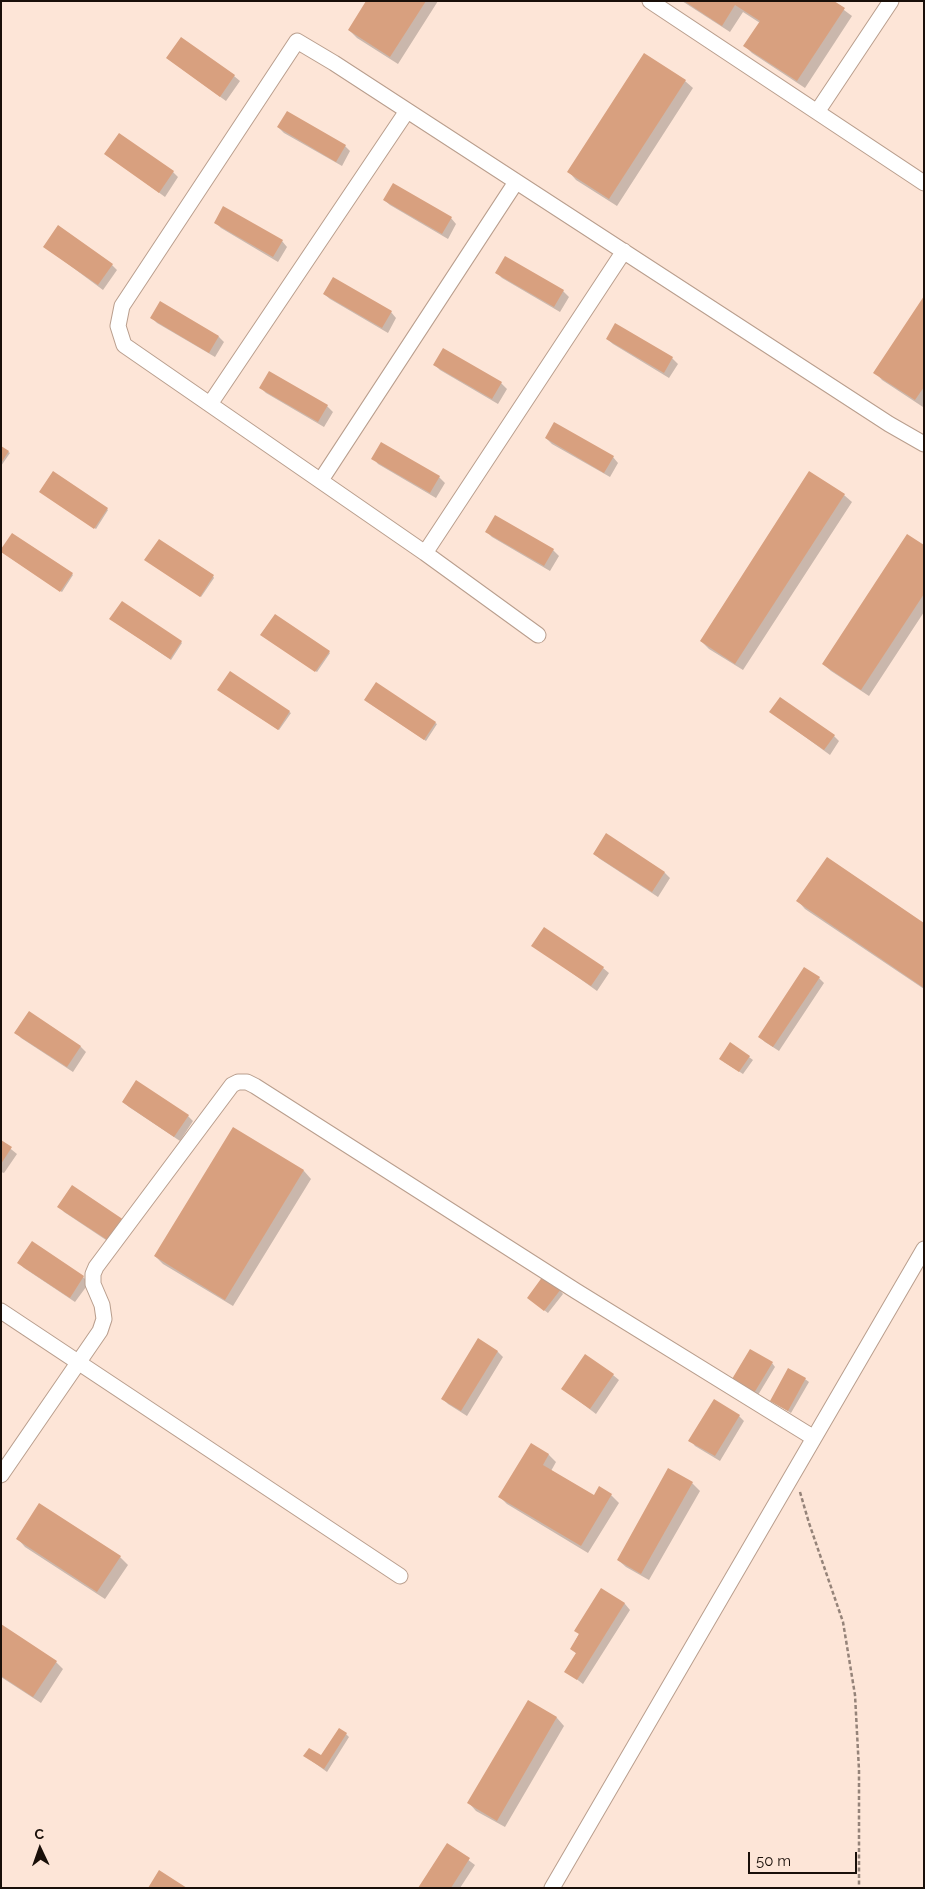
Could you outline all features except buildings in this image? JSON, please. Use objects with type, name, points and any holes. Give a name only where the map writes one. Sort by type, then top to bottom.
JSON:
[{"type":"street","points":[[650,1],[924,183]]},
{"type":"street","points":[[817,112],[890,1]]},
{"type":"street","points":[[538,634],[321,480],[124,345],[118,326],[122,306],[297,41],[889,424],[924,444]]},
{"type":"street","points":[[210,404],[407,111]]},
{"type":"street","points":[[321,480],[516,182]]},
{"type":"street","points":[[425,553],[624,251]]},
{"type":"street","points":[[1,1474],[100,1331],[104,1318],[102,1305],[92,1284],[96,1266],[232,1085],[238,1082],[246,1082],[256,1086],[576,1291],[814,1438]]},
{"type":"street","points":[[552,1888],[924,1249]]},
{"type":"street","points":[[1,1312],[400,1576]]},
{"type":"path","points":[[794,1473],[808,1524],[843,1622],[855,1695],[859,1770],[859,1888]]}]
